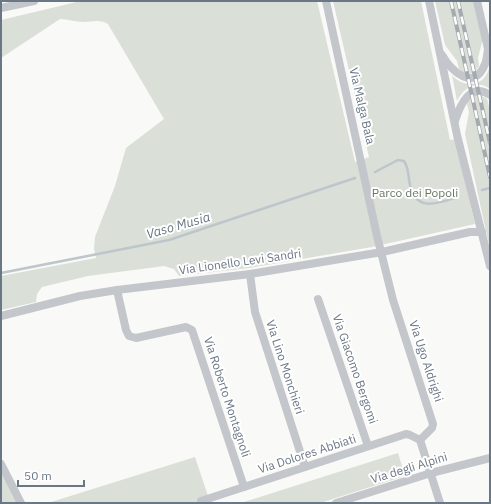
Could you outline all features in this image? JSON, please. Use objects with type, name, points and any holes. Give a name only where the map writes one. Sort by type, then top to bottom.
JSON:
[{"type":"street","points":[[1,8],[34,1]]},
{"type":"street","name":"Via Malga Bala","points":[[326,1],[382,252]]},
{"type":"street","points":[[429,1],[455,122],[490,266]]},
{"type":"street","points":[[477,1],[490,59]]},
{"type":"street","points":[[440,51],[454,70],[464,78],[471,78],[477,76],[482,71],[486,63],[488,49]]},
{"type":"street","points":[[455,122],[458,110],[468,96],[475,92],[484,91],[490,95]]},
{"type":"street","name":"Via Lionello Levi Sandri","points":[[1,316],[80,296],[117,290],[250,274],[382,252],[470,232],[482,232]]},
{"type":"street","name":"Via Ugo Aldrighi","points":[[382,252],[393,300],[433,424],[432,428],[420,440]]},
{"type":"street","name":"Via Lino Monchieri","points":[[250,274],[255,312],[305,467]]},
{"type":"street","name":"Via Roberto Montagnoli","points":[[117,290],[126,330],[129,336],[136,338],[186,327],[192,330],[244,487]]},
{"type":"street","name":"Via Giacomo Bergomi","points":[[318,299],[368,446]]},
{"type":"street","name":"Via Dolores Abbiati","points":[[201,501],[406,434],[410,434],[420,440]]},
{"type":"street","points":[[420,440],[440,503]]},
{"type":"street","name":"Via degli Alpini","points":[[336,503],[431,473],[490,458]]},
{"type":"street","points":[[1,464],[21,503]]},
{"type":"green space","name":"Parco dei Popoli","points":[[81,1],[317,1],[355,162],[369,157],[333,1],[421,1],[450,140],[455,139],[475,224],[372,247],[249,268],[179,276],[174,269],[164,266],[88,276],[42,287],[37,294],[36,302],[1,310],[1,276],[96,258],[94,249],[95,237],[115,186],[126,148],[164,119],[108,24],[105,22],[80,22],[60,19],[1,58],[1,20]]},
{"type":"green space","points":[[435,1],[475,1],[483,38],[478,58],[479,66],[474,72],[465,74],[459,69],[457,61],[445,45]]},
{"type":"green space","points":[[489,69],[490,89],[480,85],[471,86],[463,92],[457,101],[452,75],[458,81],[470,84],[483,79]]},
{"type":"green space","points":[[474,95],[480,95],[487,99],[490,110],[490,250],[465,134],[469,112],[467,104]]},
{"type":"green space","points":[[398,453],[405,476],[320,503],[241,503]]},
{"type":"green space","points":[[195,457],[208,496],[194,503],[48,503]]},
{"type":"green space","points":[[1,471],[18,503],[1,503]]},
{"type":"waterway","name":"Vaso Musia","points":[[375,172],[398,160],[404,161],[408,169],[410,185],[417,200],[429,204],[443,202],[458,197]]},
{"type":"waterway","name":"Vaso Musia","points":[[1,273],[169,240],[355,178]]},
{"type":"waterway","name":"Vaso Musia","points":[[482,190],[490,188]]},
{"type":"railway","points":[[451,1],[490,177]]},
{"type":"railway","points":[[458,1],[490,143]]}]
